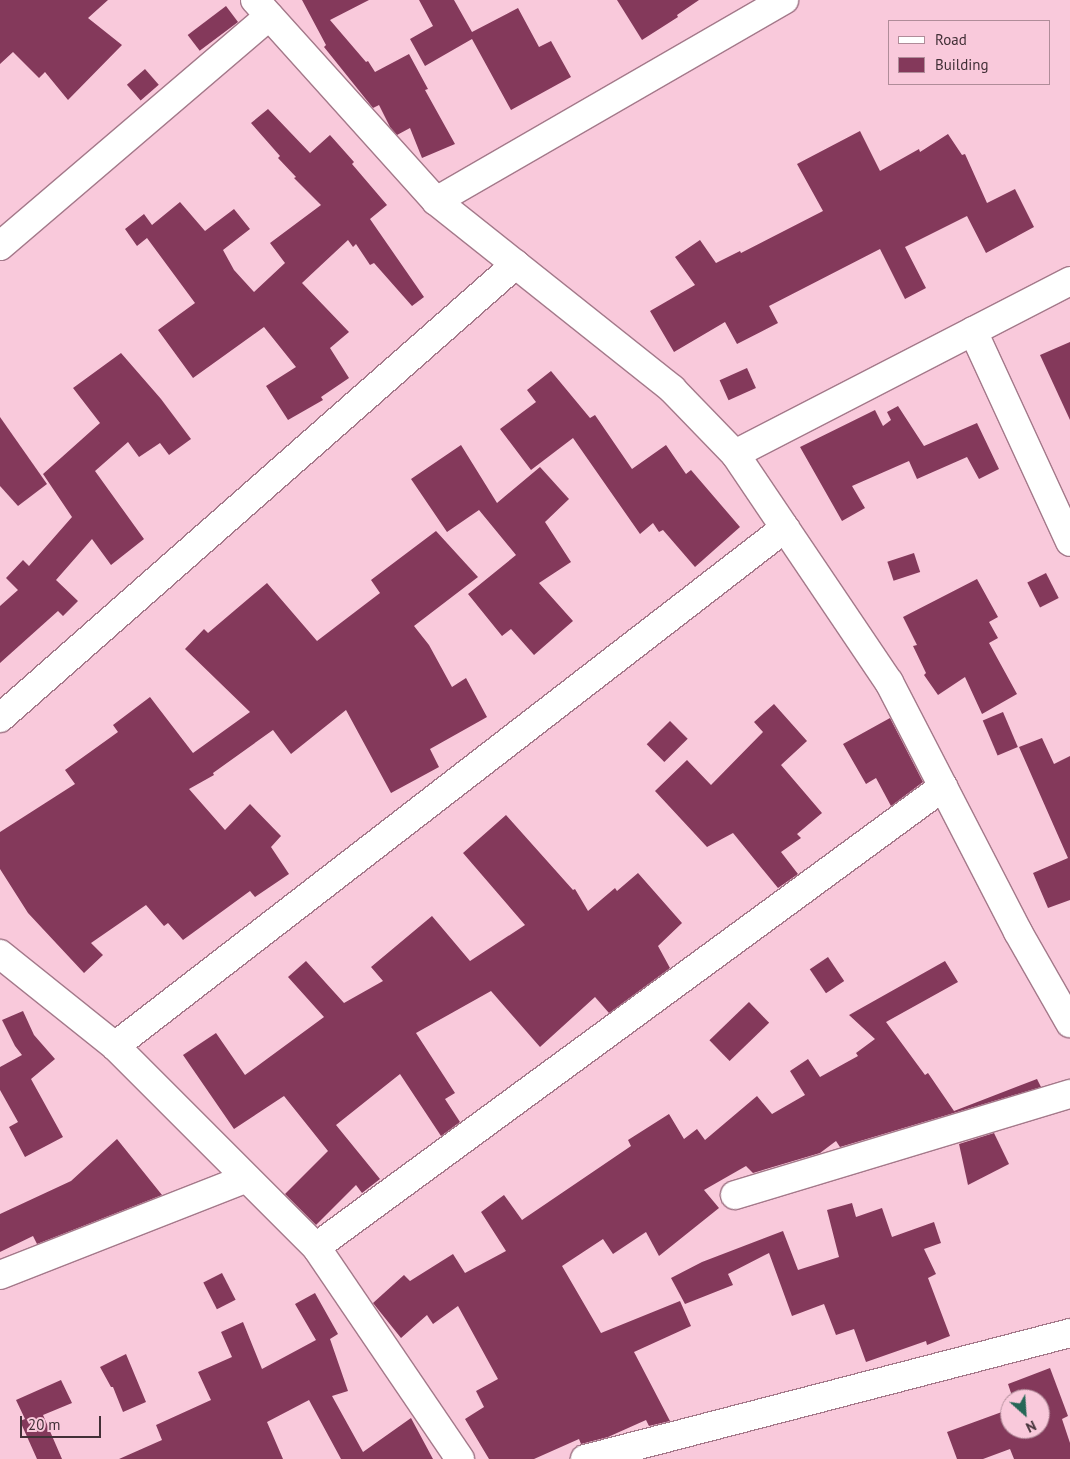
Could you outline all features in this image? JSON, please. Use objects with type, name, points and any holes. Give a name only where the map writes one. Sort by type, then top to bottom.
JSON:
[{"type":"street","points":[[436,201],[784,0]]},
{"type":"street","points":[[0,246],[262,8],[436,201],[672,389],[735,454],[889,682],[1018,932],[1070,1023]]},
{"type":"street","points":[[0,718],[516,264]]},
{"type":"street","points":[[735,454],[1070,281]]},
{"type":"street","points":[[973,331],[1070,542]]},
{"type":"street","points":[[115,1046],[785,528]]},
{"type":"street","points":[[316,1247],[943,787]]},
{"type":"street","points":[[6,967],[115,1046],[316,1247],[460,1459]]},
{"type":"street","points":[[735,1194],[1070,1094]]},
{"type":"street","points":[[0,1275],[247,1178]]},
{"type":"street","points":[[584,1459],[1070,1333]]},
{"type":"building","points":[[0,0],[108,0],[88,18],[122,45],[68,100],[45,72],[39,78],[13,52],[0,64]]},
{"type":"building","points":[[302,0],[369,0],[330,20],[366,62],[368,61],[375,72],[409,54],[428,89],[425,90],[455,144],[422,158],[410,128],[397,135],[390,127],[379,105],[373,108],[324,47],[326,45]]},
{"type":"building","points":[[419,0],[454,0],[472,32],[518,8],[539,47],[551,41],[571,77],[511,110],[472,39],[425,66],[410,39],[433,26]]},
{"type":"building","points":[[617,0],[699,0],[677,15],[678,17],[642,40]]},
{"type":"building","points":[[226,6],[238,22],[200,51],[188,35]]},
{"type":"building","points":[[145,69],[159,85],[141,101],[127,85]]},
{"type":"building","points":[[268,109],[310,153],[330,135],[354,162],[352,164],[387,205],[370,219],[424,297],[412,306],[374,263],[370,265],[356,244],[353,247],[348,240],[302,283],[349,332],[330,348],[349,378],[321,397],[323,400],[288,420],[266,386],[296,367],[264,327],[193,378],[158,330],[195,303],[147,238],[137,246],[125,229],[144,214],[152,225],[180,202],[205,231],[234,209],[250,229],[223,250],[234,270],[254,292],[285,263],[270,243],[321,205],[294,178],[296,177],[278,158],[280,156],[251,123]]},
{"type":"building","points":[[860,131],[880,171],[919,149],[920,152],[948,134],[962,155],[965,154],[987,203],[1015,189],[1034,227],[986,253],[967,216],[905,247],[926,288],[905,299],[880,249],[769,306],[778,323],[737,344],[725,322],[674,352],[650,311],[695,285],[675,257],[700,240],[716,263],[740,251],[741,253],[823,211],[797,164]]},
{"type":"building","points":[[1070,342],[1070,420],[1040,355]]},
{"type":"building","points":[[121,353],[161,399],[191,439],[169,455],[160,443],[139,457],[128,442],[95,471],[144,539],[111,565],[92,539],[56,580],[78,601],[63,616],[58,611],[0,663],[0,606],[18,590],[6,578],[23,560],[29,566],[72,517],[43,474],[100,423],[73,388]]},
{"type":"building","points":[[747,368],[756,388],[729,400],[720,380]]},
{"type":"building","points":[[551,371],[590,418],[595,415],[632,469],[666,445],[686,474],[691,470],[740,527],[695,567],[663,530],[659,532],[653,523],[640,534],[573,438],[531,470],[500,429],[536,402],[527,390]]},
{"type":"building","points":[[898,406],[924,446],[977,423],[999,469],[979,479],[967,457],[917,479],[909,461],[852,486],[865,508],[842,521],[800,447],[875,410],[883,426],[891,420],[887,412]]},
{"type":"building","points":[[0,417],[47,484],[18,506],[0,486]]},
{"type":"building","points":[[461,445],[497,503],[540,467],[569,499],[545,522],[571,562],[539,583],[573,621],[534,655],[511,629],[502,636],[468,594],[516,555],[479,510],[447,532],[411,479]]},
{"type":"building","points":[[436,531],[478,577],[414,626],[429,645],[452,687],[466,678],[487,717],[430,749],[439,767],[391,793],[346,710],[291,754],[273,730],[213,773],[214,775],[189,789],[225,830],[250,804],[281,836],[271,847],[289,874],[255,897],[250,891],[183,940],[168,923],[164,926],[146,905],[91,943],[103,955],[84,973],[28,913],[0,869],[0,832],[75,784],[65,770],[118,732],[113,725],[150,697],[193,753],[250,712],[185,649],[204,629],[208,633],[267,583],[317,641],[380,593],[371,580]]},
{"type":"building","points":[[914,553],[920,572],[894,581],[887,562]]},
{"type":"building","points":[[1046,573],[1059,598],[1040,607],[1027,583]]},
{"type":"building","points":[[977,579],[998,617],[989,622],[998,638],[989,643],[1017,694],[982,714],[965,677],[938,695],[924,675],[926,673],[913,646],[917,645],[903,617]]},
{"type":"building","points":[[774,704],[807,741],[781,765],[822,813],[797,834],[801,838],[781,852],[798,874],[778,888],[733,833],[707,847],[655,791],[687,760],[711,785],[763,732],[754,722]]},
{"type":"building","points":[[1003,712],[1018,747],[998,756],[983,721]]},
{"type":"building","points":[[890,718],[923,782],[891,806],[876,778],[866,784],[843,744]]},
{"type":"building","points":[[670,721],[688,739],[664,762],[647,744]]},
{"type":"building","points":[[1042,738],[1054,764],[1070,756],[1070,900],[1048,908],[1033,873],[1068,858],[1019,747]]},
{"type":"building","points":[[506,815],[573,890],[575,889],[588,911],[615,888],[617,891],[638,873],[682,923],[658,946],[670,968],[609,1013],[595,997],[540,1047],[491,991],[416,1033],[455,1093],[445,1099],[460,1122],[441,1136],[400,1074],[336,1125],[380,1179],[362,1193],[356,1185],[316,1225],[285,1194],[328,1151],[284,1096],[234,1129],[183,1055],[216,1033],[245,1075],[324,1017],[288,977],[306,961],[344,1003],[383,981],[371,967],[432,916],[470,961],[525,925],[463,853]]},
{"type":"building","points":[[828,957],[844,981],[826,993],[810,969]]},
{"type":"building","points":[[945,961],[958,982],[886,1022],[925,1075],[928,1073],[954,1111],[1037,1079],[1041,1087],[840,1147],[836,1141],[820,1153],[753,1173],[746,1166],[704,1190],[719,1208],[659,1256],[646,1232],[613,1254],[603,1239],[562,1266],[601,1333],[680,1301],[691,1326],[634,1352],[670,1421],[649,1426],[646,1420],[608,1437],[581,1444],[579,1439],[534,1459],[489,1459],[465,1419],[484,1407],[476,1391],[498,1379],[458,1306],[433,1324],[427,1315],[401,1338],[373,1303],[404,1275],[410,1281],[453,1254],[465,1273],[506,1251],[481,1212],[504,1195],[522,1220],[631,1146],[628,1140],[669,1114],[684,1139],[697,1129],[705,1140],[757,1096],[772,1114],[805,1095],[790,1071],[808,1059],[820,1077],[858,1056],[856,1053],[875,1039],[849,1015]]},
{"type":"building","points":[[749,1002],[769,1023],[730,1061],[709,1040]]},
{"type":"building","points":[[23,1011],[34,1035],[55,1059],[31,1079],[63,1137],[25,1157],[9,1127],[18,1122],[0,1090],[0,1067],[22,1055],[15,1046],[2,1020]]},
{"type":"building","points":[[994,1133],[1009,1164],[968,1185],[959,1144]]},
{"type":"building","points":[[117,1139],[162,1195],[37,1244],[33,1236],[0,1252],[0,1214],[71,1181]]},
{"type":"building","points":[[852,1203],[856,1217],[882,1208],[892,1237],[934,1222],[941,1243],[924,1249],[936,1274],[928,1278],[950,1336],[927,1345],[926,1341],[866,1362],[854,1329],[836,1335],[824,1304],[792,1316],[769,1253],[728,1274],[733,1285],[685,1304],[671,1278],[702,1262],[783,1231],[798,1270],[839,1257],[827,1210]]},
{"type":"building","points":[[222,1273],[236,1300],[217,1309],[203,1283]]},
{"type":"building","points":[[315,1293],[338,1334],[330,1339],[348,1391],[332,1396],[363,1452],[411,1418],[433,1459],[341,1459],[309,1400],[267,1422],[283,1459],[119,1459],[162,1440],[156,1425],[211,1400],[198,1372],[232,1357],[221,1332],[243,1322],[262,1369],[316,1340],[295,1304]]},
{"type":"building","points":[[126,1354],[146,1402],[123,1412],[113,1387],[111,1387],[100,1367]]},
{"type":"building","points":[[1050,1368],[1068,1416],[1062,1419],[1070,1443],[1070,1459],[1014,1459],[1010,1449],[983,1459],[957,1459],[947,1432],[1000,1413],[1000,1439],[1050,1439],[1050,1389],[1010,1389],[1008,1384]]},
{"type":"building","points":[[61,1380],[72,1403],[43,1415],[62,1459],[37,1459],[20,1421],[25,1419],[16,1400]]}]
